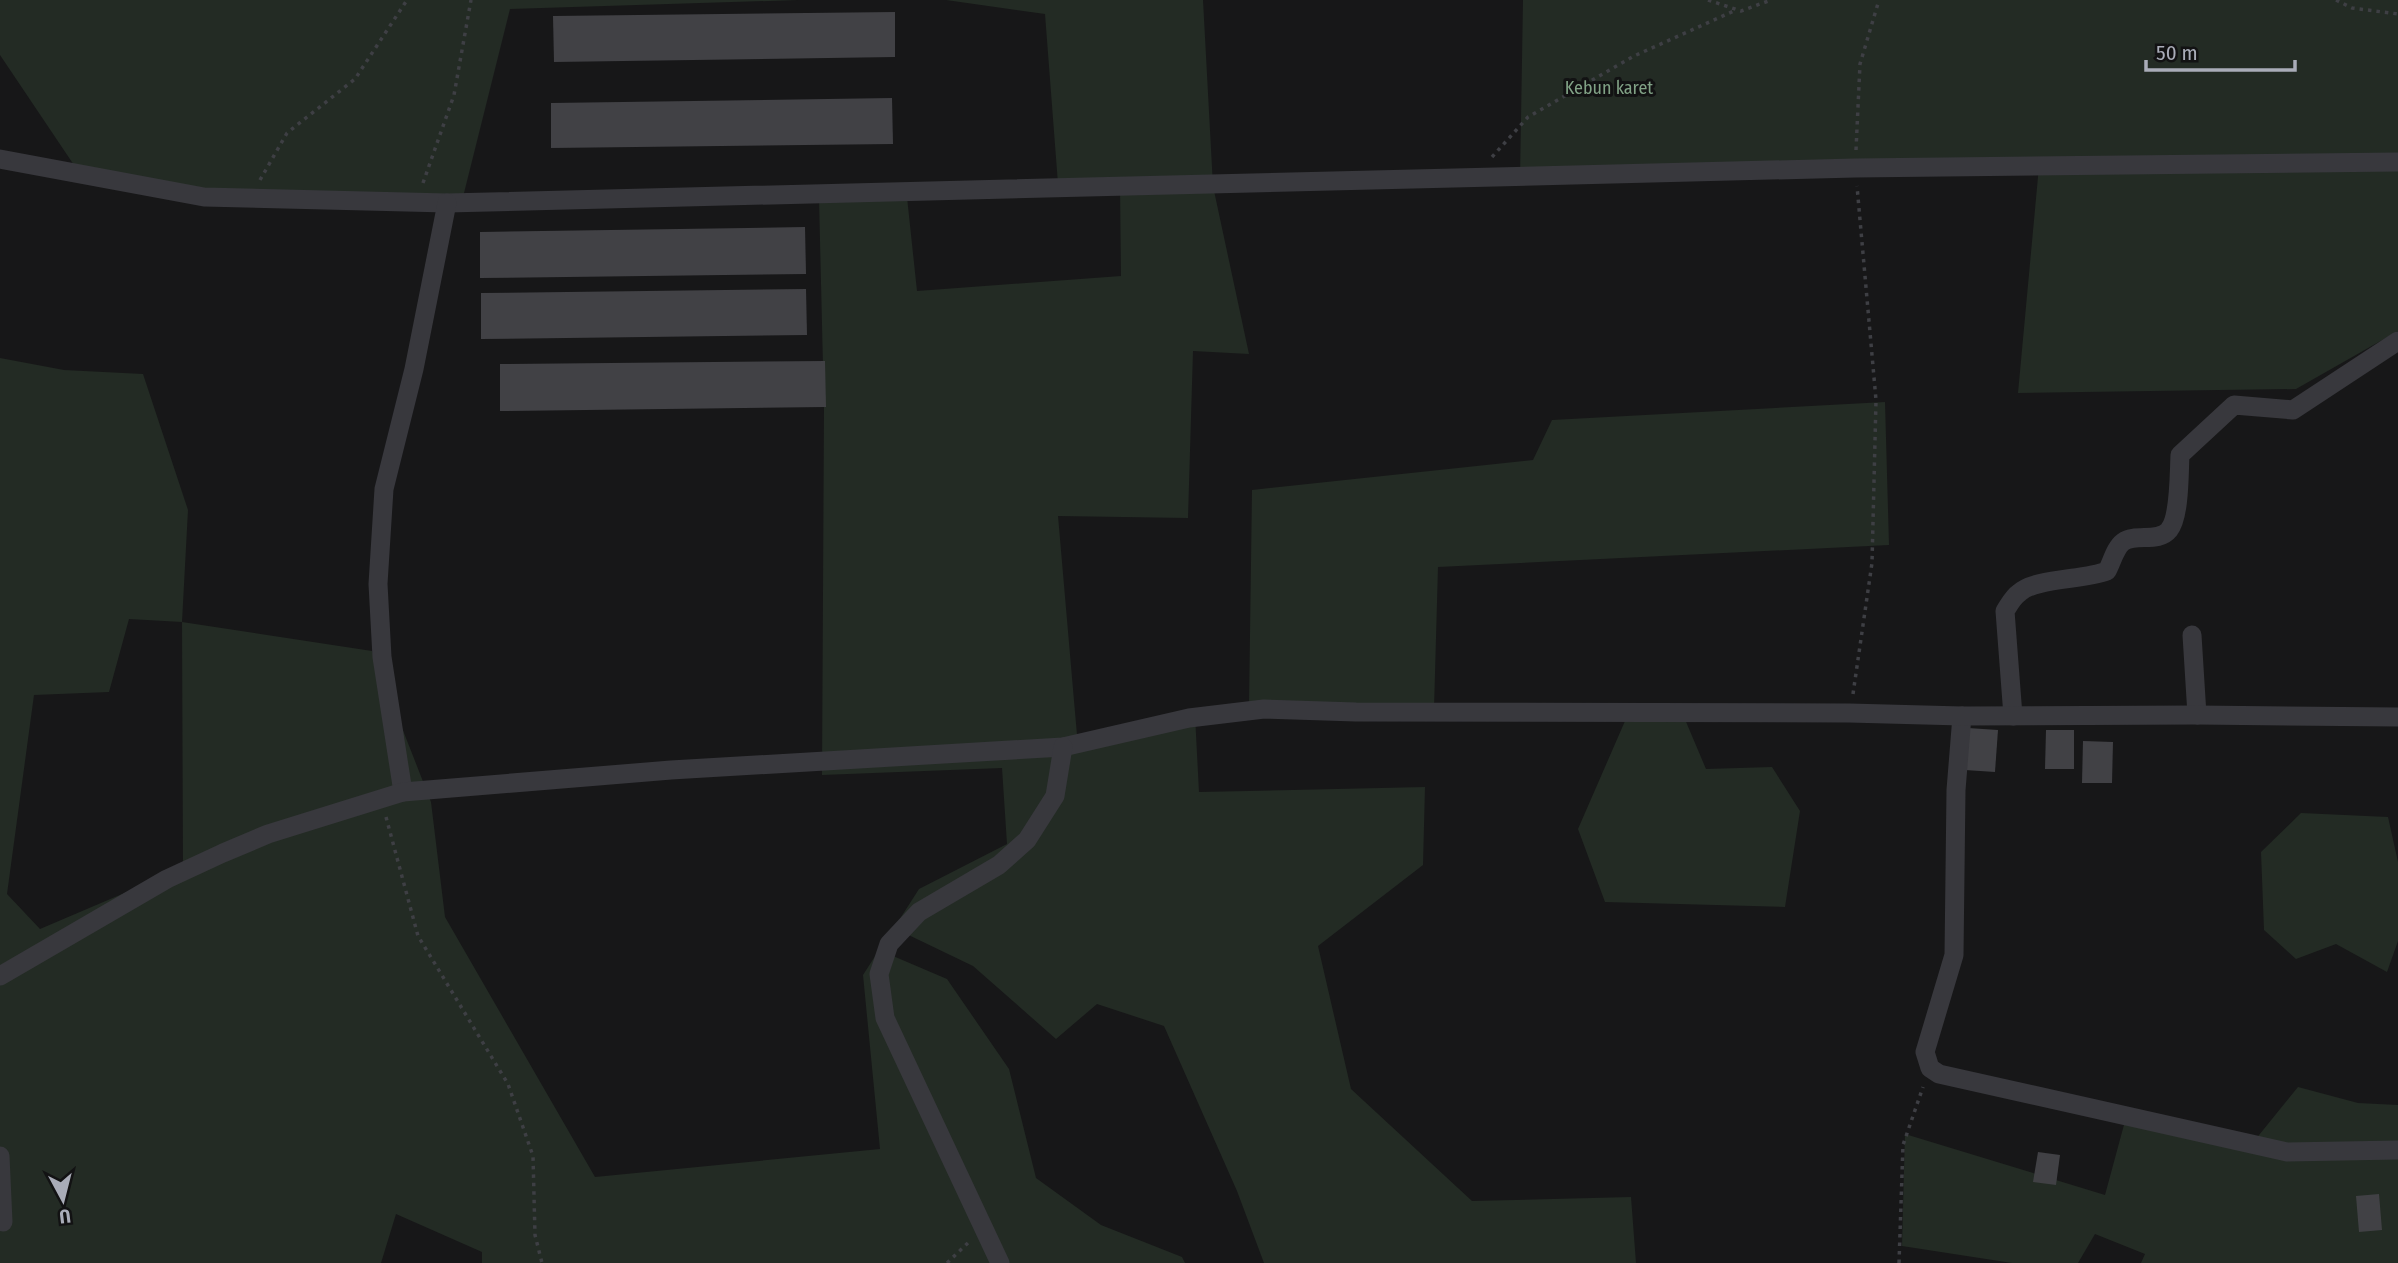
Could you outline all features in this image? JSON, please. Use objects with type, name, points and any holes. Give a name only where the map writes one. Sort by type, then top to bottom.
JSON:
[{"type":"street","points":[[0,159],[204,197],[447,204],[1855,168],[2398,162]]},
{"type":"street","points":[[403,792],[382,657],[378,584],[383,502],[414,369],[447,204]]},
{"type":"street","points":[[2013,716],[2005,611],[2019,592],[2034,585],[2107,571],[2126,540],[2160,536],[2169,530],[2175,517],[2180,455],[2234,405],[2293,410],[2398,341]]},
{"type":"street","points":[[2192,635],[2197,715]]},
{"type":"street","points":[[0,976],[167,879],[223,852],[268,834],[403,792],[671,770],[1063,747],[1189,718],[1264,709],[1356,712],[2398,717]]},
{"type":"street","points":[[1962,716],[1956,790],[1954,955],[1925,1052],[1930,1068],[1939,1074],[2287,1152],[2398,1150]]},
{"type":"street","points":[[1000,1263],[885,1018],[879,974],[889,944],[919,912],[999,865],[1027,840],[1055,796],[1063,747]]},
{"type":"street","points":[[0,1156],[3,1222]]},
{"type":"path","points":[[249,198],[287,133],[355,79],[407,0]]},
{"type":"path","points":[[416,202],[454,95],[471,0]]},
{"type":"path","points":[[1708,0],[1741,11],[1770,0]]},
{"type":"path","points":[[1849,713],[1872,563],[1876,400],[1855,168],[1860,64],[1879,0]]},
{"type":"path","points":[[2336,0],[2352,8],[2398,13]]},
{"type":"path","points":[[1474,177],[1528,117],[1634,56],[1736,10]]},
{"type":"path","points":[[381,799],[418,936],[508,1084],[533,1156],[534,1235],[542,1263]]},
{"type":"path","points":[[1899,1263],[1903,1145],[1930,1068]]},
{"type":"path","points":[[947,1263],[983,1228]]},
{"type":"green space","points":[[0,0],[798,0],[510,9],[461,205],[84,180],[0,55]]},
{"type":"green space","points":[[946,0],[1203,0],[1213,186],[1249,354],[1193,351],[1188,518],[1058,516],[1077,735],[1195,715],[1199,792],[1425,787],[1423,865],[1318,946],[1351,1089],[1472,1201],[1631,1197],[1636,1263],[1264,1263],[1237,1191],[1164,1026],[1097,1004],[1056,1039],[973,966],[894,928],[919,889],[1007,844],[1002,768],[822,775],[824,409],[819,198],[907,197],[917,291],[1121,276],[1120,185],[1058,184],[1045,14]]},
{"type":"green space","name":"Kebun karet","points":[[1523,0],[2398,0],[2398,331],[2296,389],[2018,393],[2039,166],[1520,178]]},
{"type":"green space","points":[[0,358],[64,370],[143,374],[188,510],[182,622],[372,651],[431,802],[445,917],[595,1177],[880,1149],[863,975],[879,950],[947,979],[1009,1069],[1036,1178],[1101,1225],[1182,1257],[1185,1263],[482,1263],[482,1252],[396,1214],[381,1263],[0,1263]],"holes":[[[129,619],[182,622],[183,868],[40,929],[7,894],[34,695],[109,692]]]},
{"type":"green space","points":[[1885,402],[1889,545],[1438,567],[1434,709],[1249,706],[1252,490],[1533,460],[1552,420]]},
{"type":"green space","points":[[1684,717],[1706,769],[1772,767],[1800,811],[1785,907],[1605,902],[1578,829],[1625,721]]},
{"type":"green space","points":[[2301,813],[2388,817],[2398,862],[2398,941],[2387,972],[2336,944],[2296,959],[2264,930],[2261,852]]},
{"type":"green space","points":[[2298,1087],[2358,1103],[2398,1105],[2398,1263],[2141,1263],[2145,1254],[2095,1234],[2078,1263],[2012,1263],[1902,1246],[1905,1134],[2105,1195],[2128,1110],[2255,1140]]},
{"type":"building","points":[[895,12],[895,57],[554,62],[553,16]]},
{"type":"building","points":[[892,98],[893,144],[551,148],[551,103]]},
{"type":"building","points":[[805,227],[806,274],[480,278],[480,232]]},
{"type":"building","points":[[806,289],[807,335],[481,339],[481,293]]},
{"type":"building","points":[[825,361],[826,407],[500,411],[500,364]]},
{"type":"building","points":[[1968,728],[1998,730],[1995,772],[1965,770]]},
{"type":"building","points":[[2046,730],[2074,730],[2074,769],[2045,769]]},
{"type":"building","points":[[2083,741],[2113,742],[2112,783],[2082,783]]},
{"type":"building","points":[[2038,1152],[2060,1155],[2056,1185],[2033,1182]]},
{"type":"building","points":[[2379,1194],[2382,1230],[2359,1232],[2356,1196]]}]
